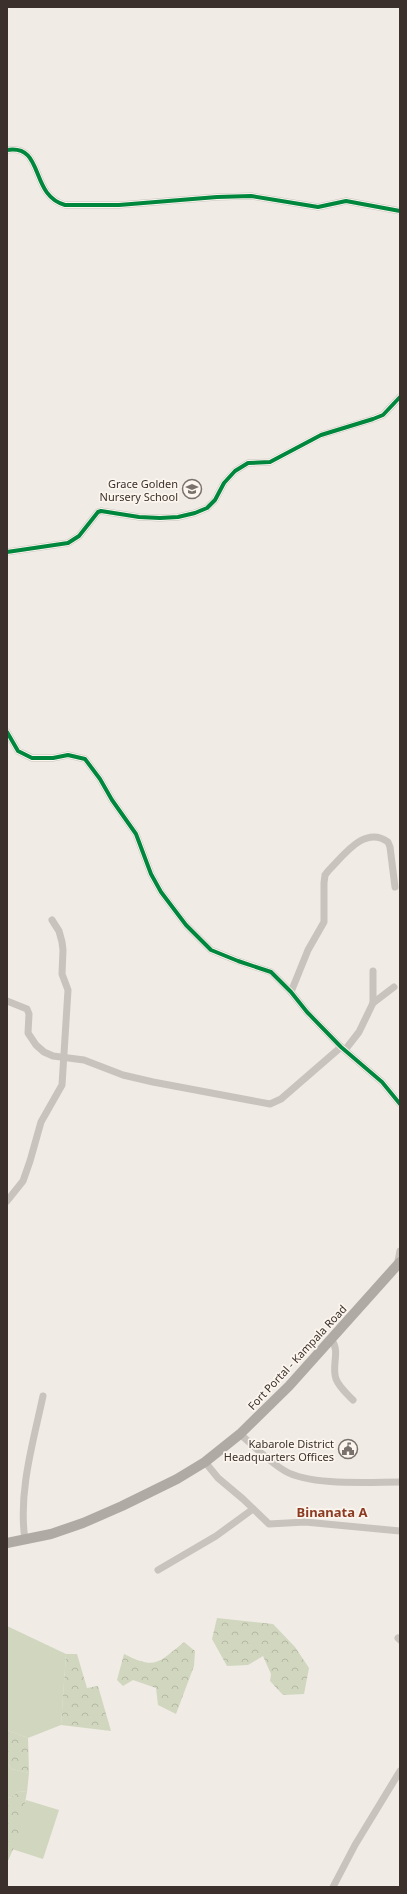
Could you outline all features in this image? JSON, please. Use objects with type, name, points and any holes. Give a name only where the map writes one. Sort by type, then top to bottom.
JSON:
[{"type":"highway","name":"Fort Portal - Kampala Road","points":[[7,1543],[51,1534],[96,1517],[170,1482],[205,1462],[240,1434],[289,1386],[398,1264]]},
{"type":"street","points":[[7,150],[17,150],[29,156],[35,166],[44,190],[57,203],[65,205],[119,205],[217,197],[251,196],[318,207],[346,201],[400,211]]},
{"type":"street","points":[[7,552],[68,542],[79,536],[98,512],[102,511],[139,517],[160,518],[178,517],[207,508],[215,500],[224,483],[235,471],[248,463],[270,462],[321,434],[384,415],[400,397]]},
{"type":"street","points":[[7,732],[18,751],[32,758],[53,758],[68,755],[85,759],[136,834],[151,874],[161,892],[186,925],[211,950],[271,972],[343,1049],[382,1082],[400,1104]]},
{"type":"street","points":[[291,992],[308,950],[324,922],[324,883],[325,875],[329,870],[360,840],[371,837],[381,838],[388,842],[390,847],[395,887]]},
{"type":"street","points":[[7,1201],[23,1181],[41,1122],[62,1085],[65,1059],[68,990],[62,974],[62,942],[59,931],[52,920]]},
{"type":"street","points":[[7,1001],[29,1011],[28,1033],[36,1045],[44,1052],[65,1059],[84,1060],[123,1075],[153,1082],[270,1104],[281,1099],[343,1049],[359,1032],[373,1002],[373,971]]},
{"type":"street","points":[[373,1002],[394,987]]},
{"type":"street","points":[[398,1264],[400,1251]]},
{"type":"street","points":[[331,1339],[336,1347],[336,1378],[338,1384],[353,1400]]},
{"type":"street","points":[[25,1540],[23,1516],[25,1486],[43,1396]]},
{"type":"street","points":[[240,1434],[278,1466],[294,1475],[312,1479],[400,1482]]},
{"type":"street","points":[[205,1462],[218,1478],[266,1522],[271,1524],[305,1522],[400,1531]]},
{"type":"street","points":[[158,1570],[216,1536],[253,1509]]},
{"type":"street","points":[[333,1887],[363,1831],[400,1771]]},
{"type":"green space","points":[[217,1618],[273,1624],[295,1647],[309,1668],[304,1694],[283,1695],[270,1681],[271,1674],[263,1656],[248,1665],[227,1666],[212,1639]]},
{"type":"green space","points":[[7,1626],[66,1654],[61,1725],[28,1738],[7,1730]]},
{"type":"green space","points":[[184,1642],[195,1651],[194,1666],[176,1714],[158,1705],[156,1688],[133,1680],[123,1686],[117,1680],[124,1654],[143,1662],[156,1662],[168,1655]]},
{"type":"green space","points":[[66,1654],[77,1654],[87,1688],[98,1686],[111,1731],[61,1725]]},
{"type":"green space","points":[[7,1730],[28,1738],[29,1773],[12,1769],[7,1763]]},
{"type":"green space","points":[[7,1763],[12,1769],[29,1773],[27,1792],[19,1791],[10,1798],[7,1797]]},
{"type":"green space","points":[[19,1791],[27,1792],[19,1836],[7,1863],[7,1797],[10,1798]]},
{"type":"green space","points":[[26,1800],[59,1810],[43,1859],[12,1849],[14,1829]]},
{"type":"cycle path","points":[[7,150],[19,150],[27,155],[33,162],[46,191],[54,200],[65,205],[119,205],[217,197],[251,196],[318,207],[346,201],[400,211]]},
{"type":"cycle path","points":[[7,552],[68,543],[79,536],[98,512],[101,511],[139,517],[160,518],[178,517],[195,513],[207,508],[215,500],[224,483],[235,471],[248,463],[270,462],[321,435],[383,415],[400,397]]},
{"type":"cycle path","points":[[7,732],[18,751],[32,758],[53,758],[68,755],[85,759],[136,834],[151,874],[161,892],[186,925],[211,950],[271,972],[341,1047],[382,1082],[400,1104]]},
{"type":"place","name":"Grace Golden Nursery School","points":[[192,489]]},
{"type":"place","name":"Kabarole District Headquarters Offices","points":[[348,1449]]},
{"type":"district","name":"Binanata A","points":[[332,1512]]}]
